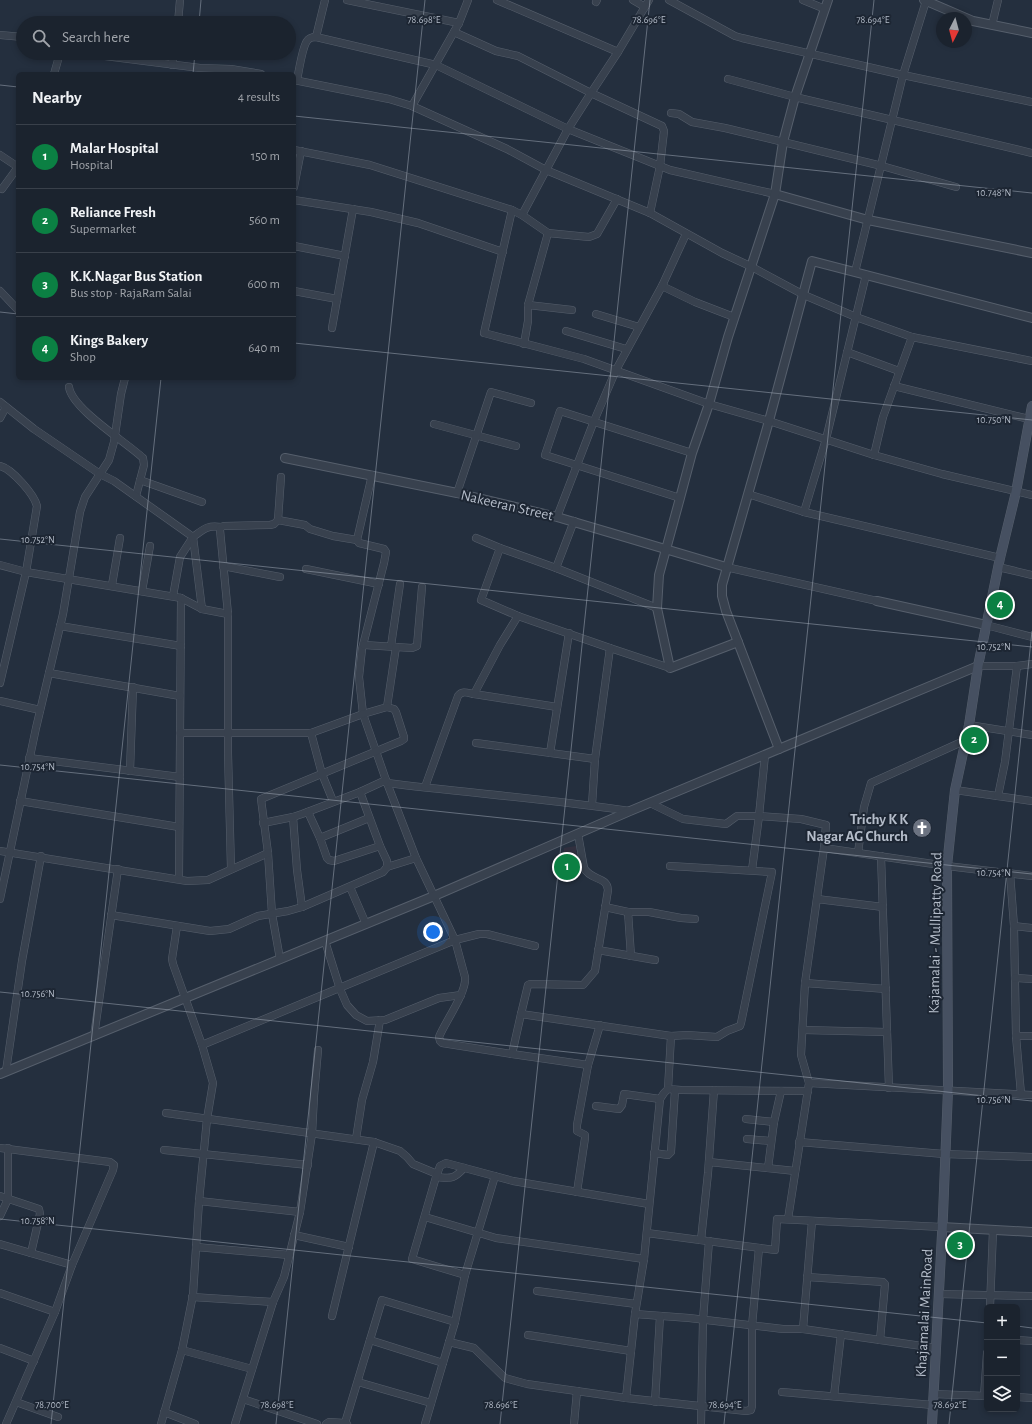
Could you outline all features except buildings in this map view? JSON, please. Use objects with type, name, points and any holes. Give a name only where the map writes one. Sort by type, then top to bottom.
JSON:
[{"type":"main road","name":"Kajamalai - Mullipatty Road","points":[[942,1227],[948,1090],[947,866],[955,790],[969,725],[986,625],[1016,492],[1032,406]]},
{"type":"main road","name":"Khajamalai MainRoad","points":[[932,1424],[942,1227]]},
{"type":"street","points":[[179,16],[180,0]]},
{"type":"street","points":[[316,37],[325,0]]},
{"type":"street","points":[[346,0],[459,23]]},
{"type":"street","points":[[412,106],[459,23],[468,0]]},
{"type":"street","points":[[633,0],[645,7]]},
{"type":"street","points":[[522,215],[568,129],[618,52],[649,0]]},
{"type":"street","points":[[669,0],[735,36],[903,75],[1032,102]]},
{"type":"street","points":[[803,0],[824,9]]},
{"type":"street","points":[[670,668],[657,608],[659,580],[666,550],[692,453],[709,404],[750,266],[775,194],[783,142],[795,97],[828,0]]},
{"type":"street","points":[[992,25],[998,0]]},
{"type":"street","points":[[500,1],[618,52]]},
{"type":"street","points":[[855,272],[903,75],[925,1],[974,21],[1032,33]]},
{"type":"street","points":[[454,32],[496,51],[518,56],[662,126],[664,131],[660,166],[650,213]]},
{"type":"street","points":[[0,34],[16,36]]},
{"type":"street","points":[[1032,252],[868,220],[775,194],[670,170],[568,129],[436,65],[316,37],[308,40],[305,46],[296,80],[389,99],[412,106],[507,149],[546,170],[650,213],[722,254],[750,266],[804,295],[856,317],[912,337],[1032,361]]},
{"type":"street","points":[[55,72],[58,60]]},
{"type":"street","points":[[134,60],[172,65],[200,71],[232,69],[249,72]]},
{"type":"street","points":[[172,65],[173,60]]},
{"type":"street","points":[[728,79],[893,121],[1032,153]]},
{"type":"street","points":[[671,113],[679,114],[692,122],[725,128],[882,166],[956,187]]},
{"type":"street","points":[[296,169],[298,151],[370,165],[512,210],[548,233],[588,236],[597,234],[617,199]]},
{"type":"street","points":[[0,155],[16,165]]},
{"type":"street","points":[[2,189],[16,169]]},
{"type":"street","points":[[296,200],[353,209],[418,223],[503,252]]},
{"type":"street","points":[[332,328],[353,209]]},
{"type":"street","points":[[512,210],[484,333],[584,359],[709,404],[769,421],[874,455],[942,474],[1032,495]]},
{"type":"street","points":[[524,344],[528,321],[528,305],[548,233]]},
{"type":"street","points":[[557,517],[594,421],[616,370],[626,349],[662,286],[686,234]]},
{"type":"street","points":[[296,246],[345,256]]},
{"type":"street","points":[[779,749],[726,611],[722,596],[722,585],[804,295],[812,261],[1032,318]]},
{"type":"street","points":[[804,512],[826,439],[866,275]]},
{"type":"street","points":[[662,286],[695,302],[734,317]]},
{"type":"street","points":[[0,291],[16,308]]},
{"type":"street","points":[[296,291],[337,299]]},
{"type":"street","points":[[528,305],[572,310]]},
{"type":"street","points":[[596,314],[639,327]]},
{"type":"street","points":[[566,330],[626,349]]},
{"type":"street","points":[[874,455],[883,417],[912,337]]},
{"type":"street","points":[[847,352],[899,372]]},
{"type":"street","points":[[0,899],[20,801],[70,579],[80,512],[84,497],[109,460],[124,380]]},
{"type":"street","points":[[894,386],[1030,423]]},
{"type":"street","points":[[69,387],[72,396],[85,410],[142,458],[144,465],[136,496]]},
{"type":"street","points":[[457,493],[475,435],[491,392],[531,403]]},
{"type":"street","points":[[0,418],[3,405],[34,429],[100,474],[114,481],[193,537],[202,609]]},
{"type":"street","points":[[680,498],[545,455],[560,411],[692,453]]},
{"type":"street","points":[[434,424],[516,446]]},
{"type":"street","name":"Nakeeran Street","points":[[285,458],[457,493],[574,521],[726,567]]},
{"type":"street","points":[[0,466],[8,470],[32,495],[37,506],[26,572],[3,653],[0,683]]},
{"type":"street","points":[[357,540],[372,475]]},
{"type":"street","points":[[173,596],[180,557],[193,537],[207,527],[270,525],[274,524],[278,520],[281,477]]},
{"type":"street","points":[[140,480],[202,502]]},
{"type":"street","points":[[748,494],[804,512],[999,562],[1032,576]]},
{"type":"street","points":[[278,520],[305,525],[310,529],[333,536],[357,540],[359,542],[384,549],[386,552],[364,645],[359,677],[363,714],[386,781],[416,858],[455,940],[466,981],[461,994],[440,1033],[440,1041],[442,1043],[588,1065]]},
{"type":"street","points":[[556,568],[574,521]]},
{"type":"street","points":[[221,527],[219,535],[228,614],[228,733],[231,869]]},
{"type":"street","points":[[112,585],[120,538]]},
{"type":"street","points":[[476,538],[657,608]]},
{"type":"street","points":[[142,591],[150,546]]},
{"type":"street","points":[[500,548],[481,600],[518,616],[670,668],[738,642]]},
{"type":"street","points":[[0,565],[26,572],[173,596],[181,598],[202,609],[228,614]]},
{"type":"street","points":[[223,566],[280,577]]},
{"type":"street","points":[[726,567],[986,625],[1032,637]]},
{"type":"street","points":[[306,569],[379,584]]},
{"type":"street","points":[[386,707],[400,584]]},
{"type":"street","points":[[364,645],[412,648],[417,646],[422,587]]},
{"type":"street","points":[[179,879],[181,598]]},
{"type":"street","points":[[474,694],[500,645],[518,616]]},
{"type":"street","points":[[60,626],[181,646]]},
{"type":"street","points":[[550,753],[569,633]]},
{"type":"street","points":[[592,805],[595,759],[610,648]]},
{"type":"street","points":[[3,1072],[434,896],[630,811],[978,666],[1017,666],[1032,664]]},
{"type":"street","points":[[998,796],[1009,731],[1017,666]]},
{"type":"street","points":[[49,672],[180,696]]},
{"type":"street","points":[[130,771],[133,687]]},
{"type":"street","points":[[425,787],[460,693],[464,692],[557,707]]},
{"type":"street","points":[[0,701],[40,710]]},
{"type":"street","points":[[180,733],[311,734],[363,714],[386,707],[394,709],[396,712],[404,739],[261,799],[268,853],[272,914],[280,959]]},
{"type":"street","points":[[969,725],[1032,735]]},
{"type":"street","points":[[311,734],[322,774],[333,801]]},
{"type":"street","points":[[858,853],[864,807],[871,783],[966,740]]},
{"type":"street","points":[[476,743],[595,759]]},
{"type":"street","points":[[752,870],[765,755]]},
{"type":"street","points":[[30,758],[180,777]]},
{"type":"street","points":[[263,823],[293,817],[308,812],[386,781],[425,787],[592,805],[630,811]]},
{"type":"street","points":[[955,790],[1032,801]]},
{"type":"street","points":[[360,792],[387,867]]},
{"type":"street","points":[[20,801],[179,827]]},
{"type":"street","points":[[650,803],[682,819],[726,824],[737,816],[759,816],[801,819],[826,825],[805,983],[801,1055],[809,1083],[794,1171],[788,1219]]},
{"type":"street","points":[[308,812],[327,858],[330,860],[334,861],[380,846]]},
{"type":"street","points":[[293,817],[297,870],[302,907]]},
{"type":"street","points":[[320,838],[370,818]]},
{"type":"street","points":[[512,1054],[520,1014],[528,985],[583,984],[595,971],[607,885],[604,881],[590,876],[584,868],[578,834]]},
{"type":"street","points":[[824,848],[947,866],[1032,876]]},
{"type":"street","points":[[0,851],[41,856],[187,880],[208,880],[268,853]]},
{"type":"street","points":[[3,1072],[41,856]]},
{"type":"street","points":[[881,856],[889,1088]]},
{"type":"street","points":[[111,915],[210,931],[229,929],[258,916],[302,907],[383,872],[387,867],[416,858]]},
{"type":"street","points":[[520,1014],[671,1036],[687,1035],[718,1037],[727,1031],[737,1028],[742,1023],[772,872],[670,866]]},
{"type":"street","points":[[94,1036],[118,869]]},
{"type":"street","points":[[1010,873],[1014,926],[1016,1036],[1021,1094]]},
{"type":"street","points":[[350,886],[366,924]]},
{"type":"street","points":[[817,899],[883,907]]},
{"type":"street","points":[[605,908],[628,912],[649,912],[695,919]]},
{"type":"street","points":[[628,912],[631,956]]},
{"type":"street","points":[[161,1424],[182,1350],[192,1297],[207,1119],[213,1083],[202,1045],[172,959],[177,926]]},
{"type":"street","points":[[1014,926],[1032,928]]},
{"type":"street","points":[[202,1045],[455,940],[479,934],[486,934],[535,946]]},
{"type":"street","points":[[325,941],[340,989],[347,1005],[356,1015],[367,1021],[385,1020],[439,998],[461,994]]},
{"type":"street","points":[[598,950],[655,960]]},
{"type":"street","points":[[1015,978],[1032,979]]},
{"type":"street","points":[[805,983],[886,989]]},
{"type":"street","points":[[356,1139],[362,1100],[373,1062],[380,1020]]},
{"type":"street","points":[[577,1192],[586,1138],[585,1135],[576,1129],[588,1065],[600,1025]]},
{"type":"street","points":[[803,1030],[887,1032]]},
{"type":"street","points":[[654,1153],[668,1155],[671,1152],[671,1036]]},
{"type":"street","points":[[1016,1036],[1032,1036]]},
{"type":"street","points":[[236,1424],[273,1302],[284,1277],[300,1212],[312,1134],[318,1050]]},
{"type":"street","points":[[809,1083],[1032,1095]]},
{"type":"street","points":[[626,1398],[636,1304],[644,1259],[660,1099],[664,1093],[672,1089],[808,1091]]},
{"type":"street","points":[[701,1240],[709,1162],[714,1090]]},
{"type":"street","points":[[768,1168],[774,1122],[781,1091]]},
{"type":"street","points":[[596,1106],[619,1109],[622,1106],[624,1094],[660,1099]]},
{"type":"street","points":[[166,1113],[374,1142],[400,1151],[407,1156],[413,1164],[436,1175],[451,1178],[457,1176],[464,1168]]},
{"type":"street","points":[[746,1119],[774,1122]]},
{"type":"street","points":[[747,1139],[771,1141]]},
{"type":"street","points":[[332,1316],[374,1142]]},
{"type":"street","points":[[799,1142],[944,1154],[1032,1158]]},
{"type":"street","points":[[0,1148],[110,1162],[114,1165],[72,1265],[55,1312],[6,1424]]},
{"type":"street","points":[[0,1216],[8,1199],[8,1148]]},
{"type":"street","points":[[164,1150],[308,1165]]},
{"type":"street","points":[[709,1162],[794,1171]]},
{"type":"street","points":[[465,1275],[412,1259],[436,1175],[440,1166],[446,1163],[513,1181],[649,1204]]},
{"type":"street","points":[[425,1424],[455,1322],[465,1275],[495,1176]]},
{"type":"street","points":[[0,1196],[39,1209],[40,1214],[31,1253]]},
{"type":"street","points":[[199,1201],[300,1212]]},
{"type":"street","points":[[646,1232],[775,1250],[777,1219],[789,1208]]},
{"type":"street","points":[[425,1217],[496,1238],[644,1259]]},
{"type":"street","points":[[777,1219],[1032,1232]]},
{"type":"street","points":[[803,1329],[812,1220]]},
{"type":"street","points":[[990,1304],[993,1230]]},
{"type":"street","points":[[294,1235],[349,1247]]},
{"type":"street","points":[[701,1424],[703,1320],[709,1241]]},
{"type":"street","points":[[0,1244],[72,1265]]},
{"type":"street","points":[[196,1247],[289,1255]]},
{"type":"street","points":[[449,1342],[474,1348],[505,1378],[527,1384],[655,1402],[746,1411],[751,1410],[752,1326],[759,1248]]},
{"type":"street","points":[[807,1278],[883,1282],[885,1284],[879,1338]]},
{"type":"street","points":[[537,1291],[636,1304]]},
{"type":"street","points":[[0,1293],[55,1312]]},
{"type":"street","points":[[939,1294],[1032,1296]]},
{"type":"street","points":[[192,1297],[273,1302]]},
{"type":"street","points":[[326,1424],[329,1422],[346,1423],[382,1300],[455,1322]]},
{"type":"street","points":[[635,1314],[703,1320],[783,1330],[803,1329],[879,1338],[936,1348]]},
{"type":"street","points":[[655,1402],[660,1316]]},
{"type":"street","points":[[834,1396],[842,1334]]},
{"type":"street","points":[[528,1335],[631,1351]]},
{"type":"street","points":[[370,1340],[443,1363]]},
{"type":"street","points":[[1020,1340],[1032,1341]]},
{"type":"street","points":[[0,1348],[34,1361]]},
{"type":"street","points":[[182,1350],[252,1369]]},
{"type":"street","points":[[358,1382],[431,1403]]},
{"type":"street","points":[[574,1424],[577,1391]]},
{"type":"street","points":[[782,1392],[933,1405]]},
{"type":"street","points":[[933,1394],[984,1396]]},
{"type":"street","points":[[1020,1397],[1032,1398]]},
{"type":"street","points":[[243,1399],[317,1424]]},
{"type":"street","points":[[16,1402],[58,1417]]},
{"type":"street","points":[[164,1412],[195,1424]]},
{"type":"shaded area","points":[[576,846],[578,873],[557,875],[556,860],[564,856],[564,848]]},
{"type":"place","name":"Kings Bakery","points":[[1000,605]]},
{"type":"place","name":"Reliance Fresh","points":[[974,740]]},
{"type":"place","name":"Trichy K K Nagar AG Church","points":[[922,828]]},
{"type":"place","name":"Malar Hospital","points":[[567,867]]},
{"type":"place","name":"K.K.Nagar Bus Station","points":[[960,1245]]}]
